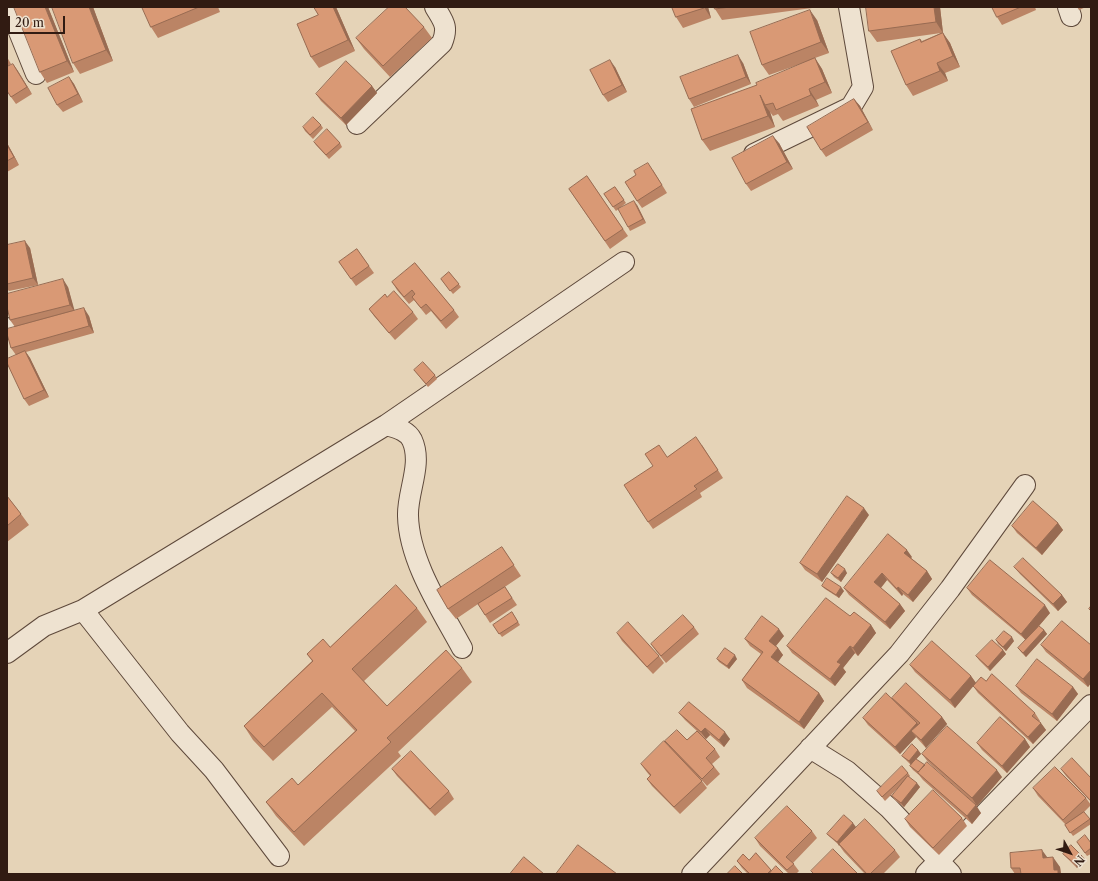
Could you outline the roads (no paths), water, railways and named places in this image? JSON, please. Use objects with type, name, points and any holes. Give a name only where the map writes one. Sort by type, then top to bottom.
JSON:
[{"type":"street","points":[[9,7],[36,74]]},
{"type":"street","points":[[357,124],[442,43],[446,33],[445,25],[434,7]]},
{"type":"street","points":[[740,161],[851,107],[863,87],[849,7]]},
{"type":"street","points":[[7,653],[44,626],[83,610],[386,425],[624,262]]},
{"type":"street","points":[[386,425],[404,431],[412,440],[415,458],[408,516],[417,562],[462,648]]},
{"type":"street","points":[[692,874],[810,748],[851,708],[899,654],[950,589],[1025,485]]},
{"type":"street","points":[[83,610],[180,734],[214,770],[279,856]]},
{"type":"street","points":[[810,748],[852,775],[889,808],[938,870],[1091,706]]}]
